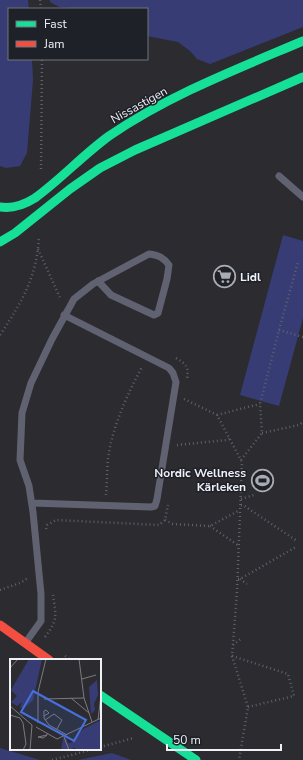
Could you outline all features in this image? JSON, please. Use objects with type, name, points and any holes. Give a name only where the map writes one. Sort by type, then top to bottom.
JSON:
[{"type":"main road","name":"Nissastigen","points":[[0,207],[18,206],[28,203],[37,197],[83,155],[112,133],[134,120],[226,73],[303,41]]},
{"type":"main road","points":[[0,242],[15,233],[70,188],[100,168],[135,150],[303,77]]},
{"type":"main road","points":[[0,626],[48,659]]},
{"type":"main road","points":[[101,696],[196,760]]},
{"type":"lane","points":[[279,176],[303,197]]},
{"type":"lane","points":[[25,644],[42,621],[41,594],[32,503],[29,486],[20,460],[22,413],[31,383],[64,315],[74,299],[82,292],[98,281],[149,254],[164,258],[169,265],[158,314],[154,315],[111,295],[98,281]]},
{"type":"lane","points":[[32,503],[151,507],[155,506],[157,499],[176,382],[173,373],[169,368],[147,356],[64,315]]},
{"type":"path","points":[[41,170],[42,60]]},
{"type":"path","points":[[0,335],[23,300],[32,279],[39,236]]},
{"type":"path","points":[[38,249],[60,300]]},
{"type":"path","points":[[262,433],[260,404],[298,262]]},
{"type":"path","points":[[279,330],[303,337]]},
{"type":"path","points":[[170,355],[182,361],[188,367],[186,385]]},
{"type":"path","points":[[104,523],[108,457],[116,425],[147,356]]},
{"type":"path","points":[[183,407],[185,392]]},
{"type":"path","points":[[184,399],[217,415],[241,460],[239,579],[232,656],[248,707],[239,760]]},
{"type":"path","points":[[217,415],[260,404]]},
{"type":"path","points":[[241,460],[262,433],[299,426],[303,422]]},
{"type":"path","points":[[176,452],[179,437]]},
{"type":"path","points":[[178,445],[230,439]]},
{"type":"path","points":[[221,488],[241,487]]},
{"type":"path","points":[[241,499],[254,495]]},
{"type":"path","points":[[46,532],[47,525],[56,520],[159,525],[165,520],[169,502]]},
{"type":"path","points":[[240,505],[244,505],[297,541]]},
{"type":"path","points":[[165,520],[173,524],[210,526],[240,510]]},
{"type":"path","points":[[210,526],[239,546]]},
{"type":"path","points":[[239,579],[296,547]]},
{"type":"path","points":[[0,590],[20,584],[33,574],[38,561]]},
{"type":"path","points":[[239,579],[247,584]]},
{"type":"path","points":[[43,641],[55,622],[56,616],[53,593]]},
{"type":"path","points":[[233,645],[242,638]]},
{"type":"path","points":[[232,656],[288,674],[294,696],[248,707]]},
{"type":"path","points":[[101,747],[134,738]]},
{"type":"path","points":[[52,760],[90,750]]},
{"type":"shaded area","points":[[0,0],[28,0],[29,8],[8,8],[8,60],[32,60],[33,80],[27,153],[20,166],[6,168],[0,166]]},
{"type":"shaded area","points":[[50,0],[303,0],[303,27],[210,64],[197,59],[190,51],[178,42],[148,36],[148,8],[72,8],[59,7],[50,2]]},
{"type":"shaded area","points":[[283,235],[303,241],[303,318],[279,406],[240,395]]},
{"type":"shaded area","points":[[0,748],[40,760],[0,760]]},
{"type":"shaded area","points":[[112,753],[131,760],[78,760]]},
{"type":"traffic: fast","points":[[0,207],[18,206],[35,198],[109,136],[155,108],[179,95],[303,41]]},
{"type":"traffic: fast","points":[[0,242],[15,233],[70,189],[100,168],[135,150],[303,77]]},
{"type":"traffic: fast","points":[[101,696],[196,760]]},
{"type":"traffic: jam","points":[[0,625],[48,659]]},
{"type":"place","name":"Lidl","points":[[225,277]]},
{"type":"place","name":"Nordic Wellness Kärleken","points":[[262,480]]}]
